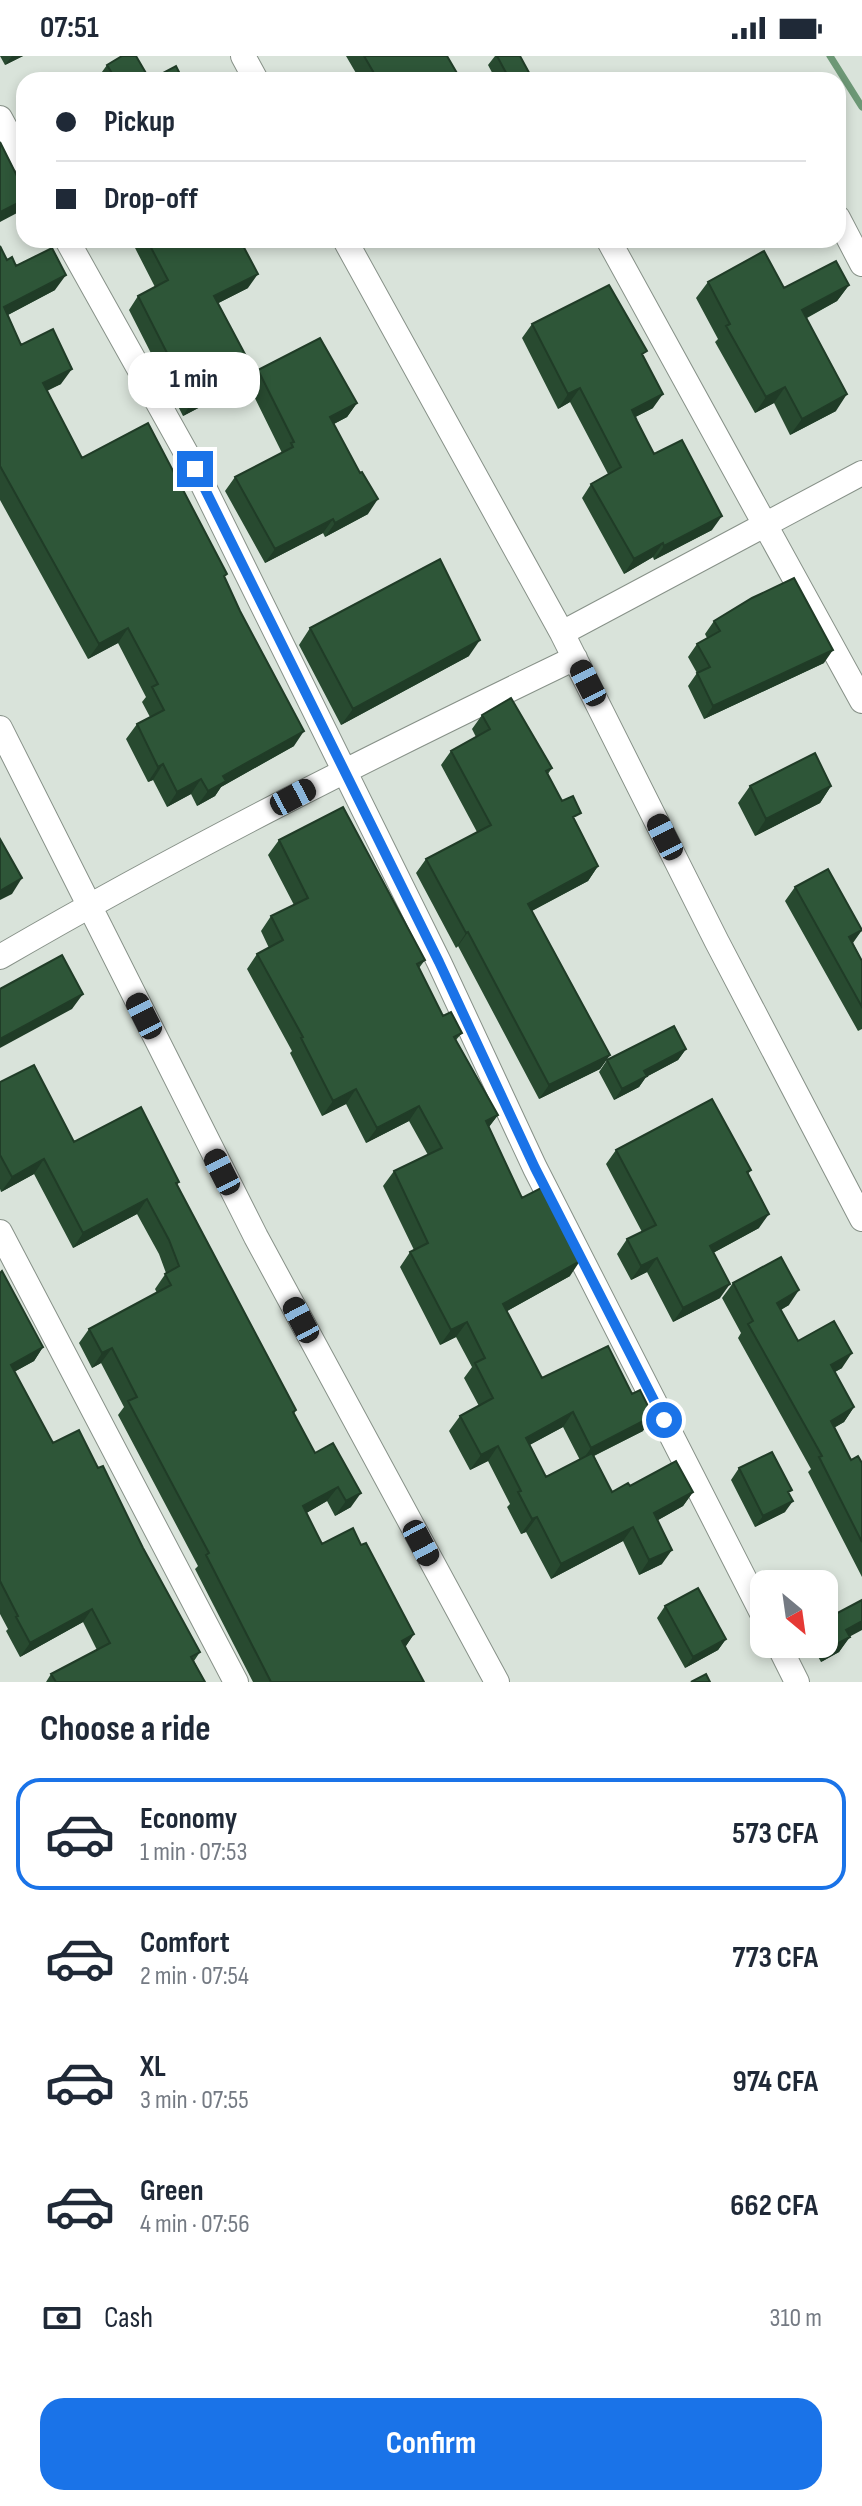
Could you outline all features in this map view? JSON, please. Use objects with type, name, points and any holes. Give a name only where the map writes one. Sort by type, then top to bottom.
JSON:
[{"type":"street","points":[[0,118],[16,147]]},
{"type":"street","points":[[846,233],[862,264]]},
{"type":"street","points":[[71,248],[195,469],[439,962],[535,1168],[750,1590]]},
{"type":"street","points":[[349,248],[562,633],[717,942],[862,1219]]},
{"type":"street","points":[[613,248],[862,701]]},
{"type":"street","points":[[562,633],[862,473]]},
{"type":"street","points":[[0,957],[88,905],[344,769],[575,658]]},
{"type":"street","points":[[0,728],[249,1224],[497,1682]]},
{"type":"street","points":[[0,1232],[236,1682]]},
{"type":"street","points":[[785,1658],[797,1682]]},
{"type":"building","points":[[122,56],[136,56],[145,72],[111,72],[107,65]]},
{"type":"building","points":[[364,56],[447,56],[456,72],[373,72]]},
{"type":"building","points":[[497,56],[520,56],[529,72],[506,72]]},
{"type":"building","points":[[176,66],[179,72],[165,72]]},
{"type":"building","points":[[0,142],[16,174],[16,204],[0,212]]},
{"type":"building","points":[[0,246],[7,260],[12,257],[16,266],[52,248],[66,275],[4,307],[21,345],[53,329],[72,369],[43,383],[82,458],[148,423],[227,574],[224,576],[240,611],[304,731],[223,776],[226,781],[208,791],[201,779],[177,792],[163,764],[158,767],[137,724],[164,710],[152,687],[158,684],[128,628],[99,644],[0,466]]},
{"type":"building","points":[[151,248],[244,248],[258,274],[214,296],[254,371],[192,402],[138,296],[168,280]]},
{"type":"building","points":[[764,251],[784,288],[836,261],[849,285],[802,310],[847,394],[802,419],[785,387],[766,397],[726,326],[730,324],[708,282]]},
{"type":"building","points":[[609,285],[647,351],[642,354],[663,394],[632,410],[637,421],[654,454],[682,440],[722,516],[634,559],[591,484],[621,467],[580,388],[568,394],[532,324]]},
{"type":"building","points":[[320,338],[357,403],[330,417],[378,499],[335,523],[333,519],[275,549],[235,477],[293,447],[291,443],[294,442],[258,370]]},
{"type":"building","points":[[440,559],[480,640],[353,709],[310,628]]},
{"type":"building","points":[[794,578],[833,650],[713,706],[697,673],[710,667],[697,644],[720,631],[714,621]]},
{"type":"building","points":[[511,698],[552,768],[546,771],[562,801],[573,796],[581,813],[573,817],[598,866],[528,904],[610,1055],[549,1085],[426,859],[491,825],[451,751],[490,729],[482,715]]},
{"type":"building","points":[[815,753],[831,786],[766,819],[750,786]]},
{"type":"building","points":[[343,807],[425,960],[417,964],[443,1016],[451,1012],[462,1033],[454,1037],[498,1115],[486,1121],[522,1198],[541,1188],[580,1261],[503,1304],[542,1378],[608,1346],[632,1394],[640,1390],[653,1416],[591,1448],[573,1412],[526,1438],[546,1477],[592,1453],[612,1492],[628,1483],[630,1486],[676,1461],[693,1492],[654,1513],[672,1550],[649,1560],[633,1527],[561,1564],[537,1517],[532,1519],[498,1446],[481,1455],[460,1416],[493,1398],[475,1363],[485,1358],[467,1322],[451,1330],[410,1252],[428,1243],[394,1171],[442,1148],[419,1106],[377,1128],[356,1089],[333,1101],[303,1037],[257,954],[283,940],[271,916],[308,898],[279,840]]},
{"type":"building","points":[[0,839],[22,878],[0,891]]},
{"type":"building","points":[[828,869],[862,930],[849,937],[862,961],[862,1007],[795,887]]},
{"type":"building","points":[[62,955],[83,994],[0,1039],[0,989]]},
{"type":"building","points":[[674,1026],[686,1049],[644,1071],[647,1076],[622,1089],[607,1060]]},
{"type":"building","points":[[34,1065],[74,1142],[141,1107],[179,1182],[176,1183],[296,1410],[293,1412],[315,1453],[333,1443],[361,1493],[346,1501],[338,1487],[303,1506],[322,1544],[353,1528],[361,1545],[366,1543],[414,1634],[402,1641],[424,1682],[271,1682],[206,1555],[209,1553],[128,1401],[137,1397],[112,1348],[102,1353],[89,1329],[171,1285],[165,1274],[179,1266],[169,1240],[147,1199],[83,1233],[44,1159],[12,1177],[0,1155],[0,1082]]},
{"type":"building","points":[[712,1099],[751,1170],[747,1172],[769,1214],[710,1246],[730,1284],[683,1308],[657,1258],[641,1266],[627,1239],[656,1225],[616,1150]]},
{"type":"building","points":[[781,1257],[799,1290],[777,1303],[798,1341],[834,1321],[852,1353],[831,1365],[854,1407],[831,1421],[851,1460],[858,1456],[862,1463],[862,1542],[819,1457],[822,1456],[748,1324],[753,1321],[733,1283]]},
{"type":"building","points":[[2,1271],[43,1347],[11,1365],[53,1443],[79,1430],[98,1468],[103,1466],[143,1548],[200,1652],[191,1657],[205,1682],[56,1682],[51,1674],[110,1643],[92,1609],[30,1643],[16,1617],[0,1581]]},
{"type":"building","points":[[772,1452],[792,1490],[788,1492],[793,1501],[763,1516],[739,1468]]},
{"type":"building","points":[[698,1588],[726,1639],[693,1657],[665,1606]]},
{"type":"building","points":[[862,1600],[862,1621],[846,1630],[850,1637],[838,1643],[838,1613]]},
{"type":"building","points":[[706,1674],[710,1682],[691,1682]]},
{"type":"waterway","points":[[830,56],[840,72]]},
{"type":"waterway","points":[[846,82],[862,107]]},
{"type":"route","points":[[195,469],[439,962],[535,1168],[664,1420]]}]
